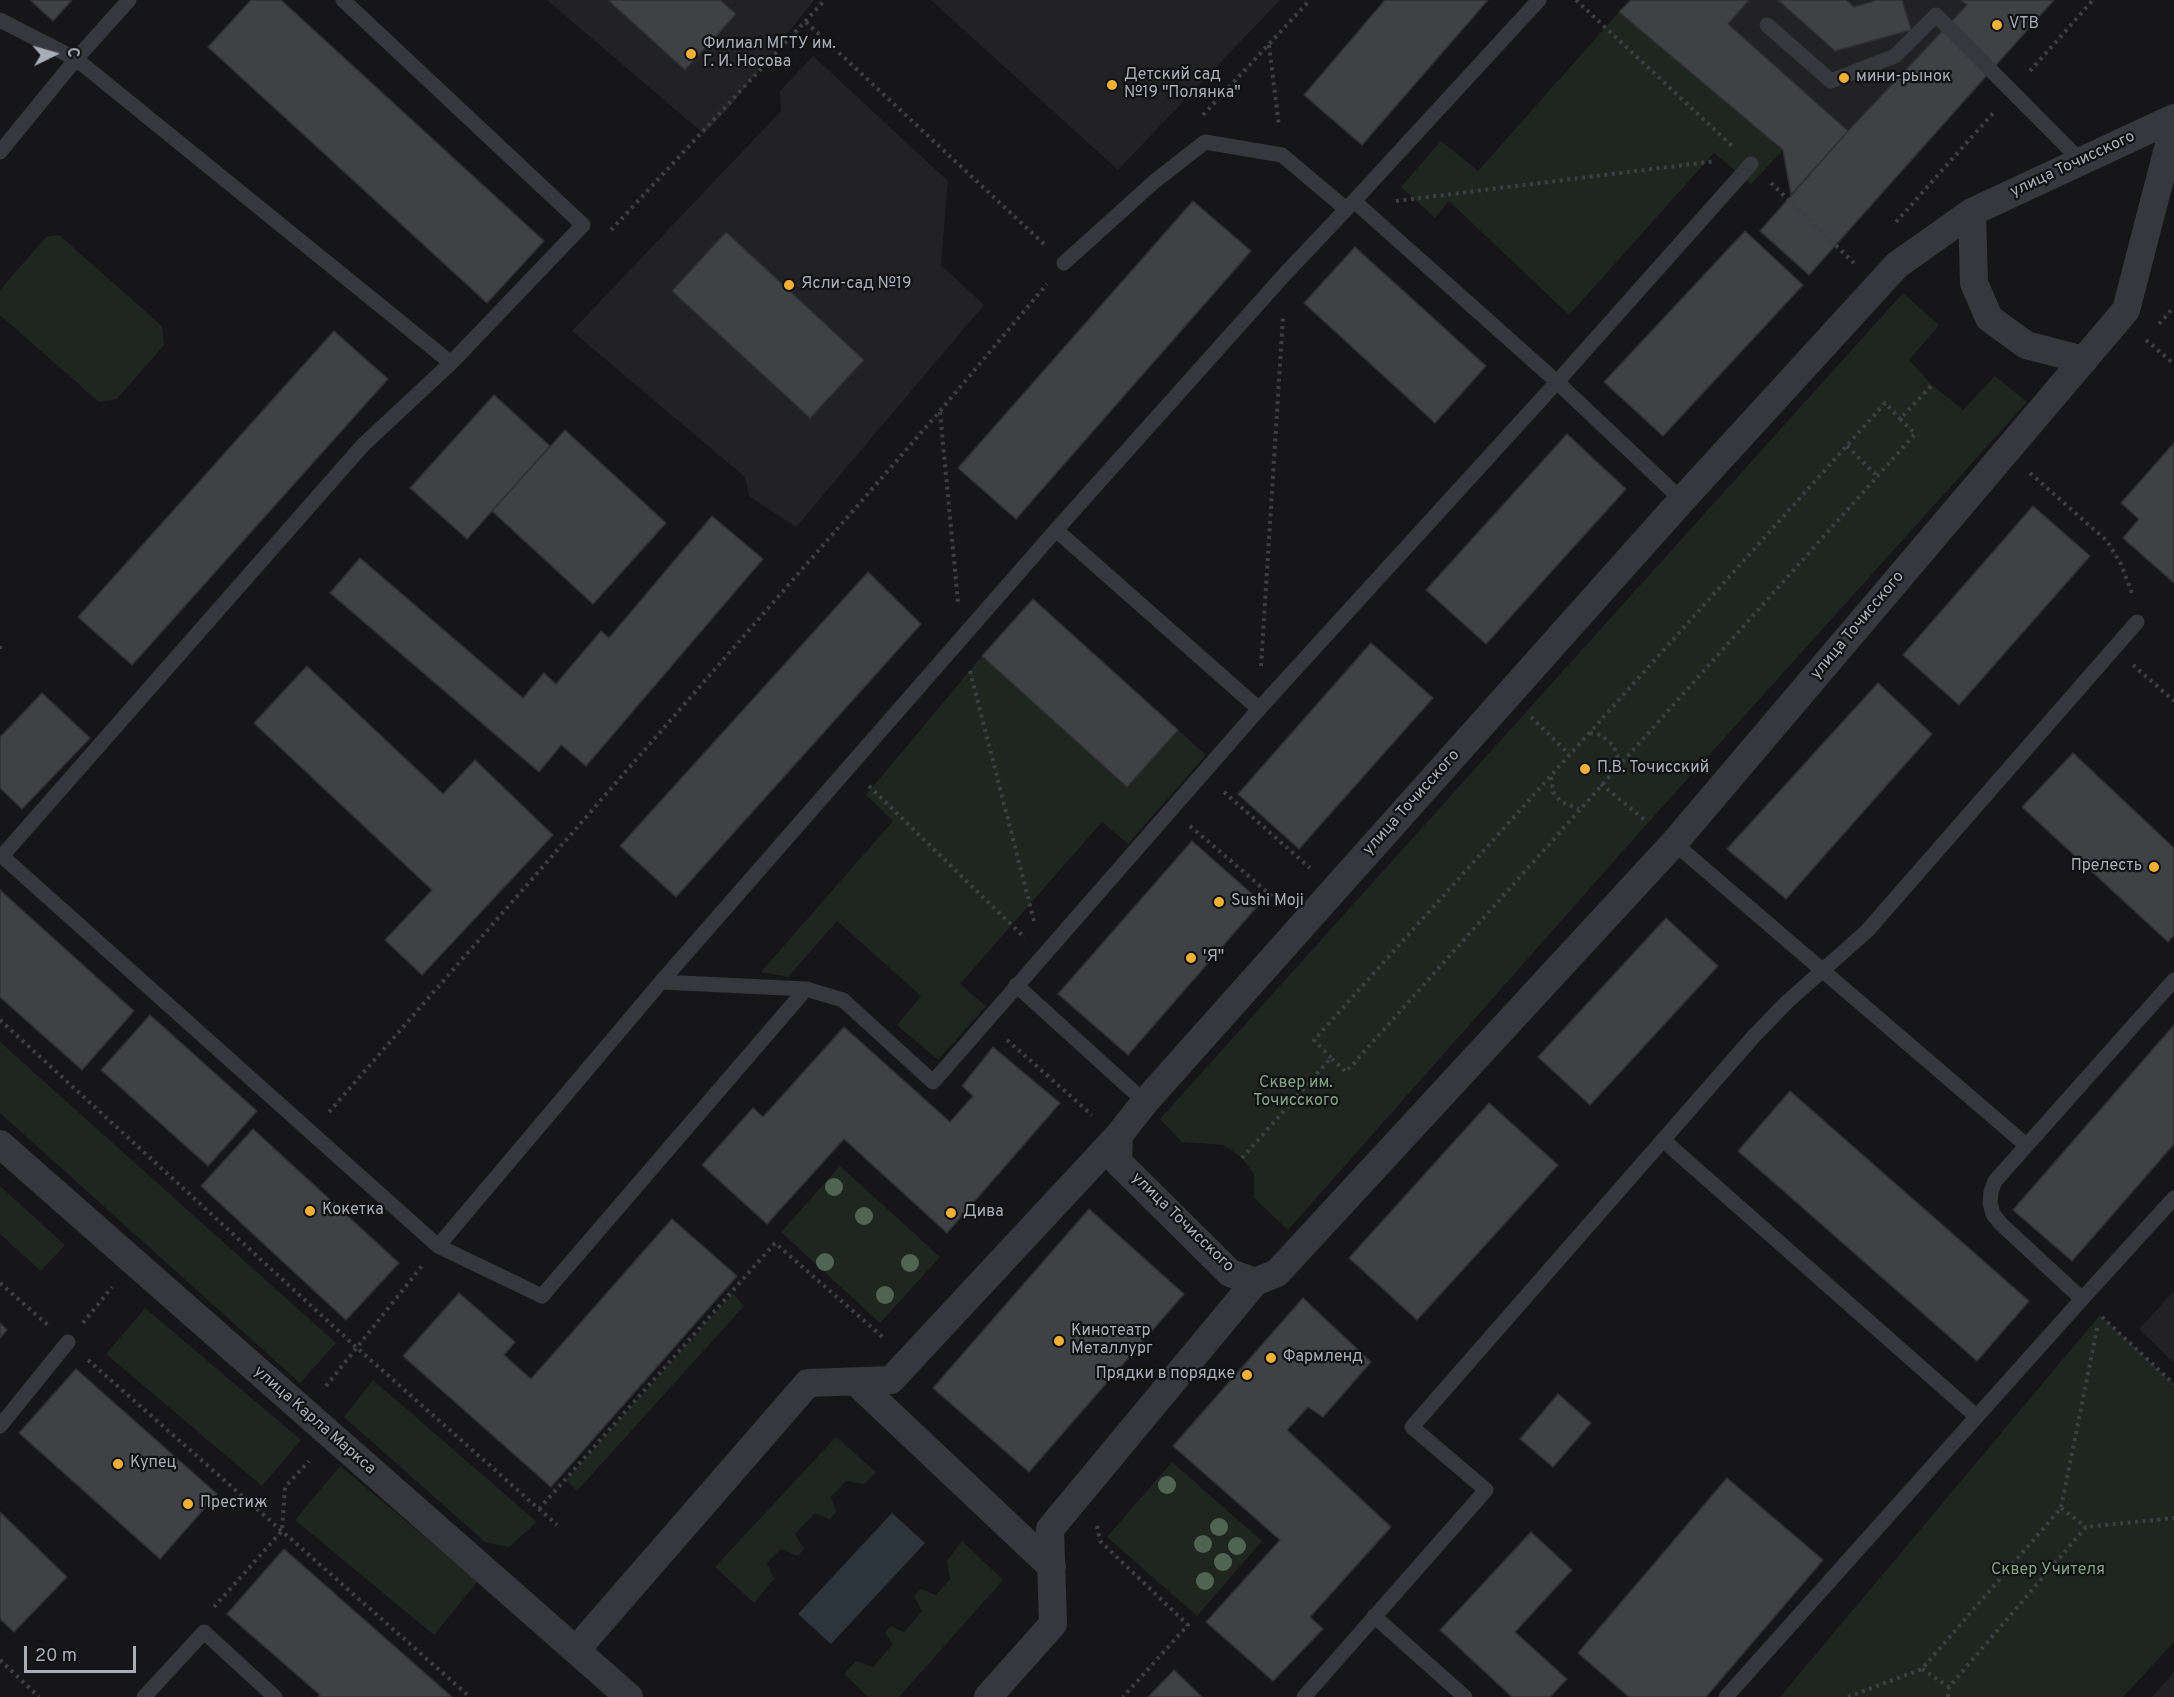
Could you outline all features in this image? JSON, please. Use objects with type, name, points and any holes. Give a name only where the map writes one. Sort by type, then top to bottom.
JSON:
[{"type":"street","name":"улица Точисского","points":[[2174,118],[1972,212],[1897,265],[1682,500],[1145,1102],[1119,1135],[1118,1162],[1230,1273],[1255,1282],[1277,1273],[1674,843],[2126,310],[2174,125]]},
{"type":"street","points":[[1972,212],[1974,283],[1989,318],[2026,345],[2084,360]]},
{"type":"street","points":[[576,1650],[808,1383],[891,1380],[1119,1135]]},
{"type":"street","name":"улица Карла Маркса","points":[[0,1144],[629,1697]]},
{"type":"street","points":[[988,1697],[1053,1624],[1050,1529],[1255,1282]]},
{"type":"street","points":[[856,1382],[1052,1567]]},
{"type":"lane","points":[[0,152],[76,59],[129,0]]},
{"type":"lane","points":[[343,0],[583,225],[450,363],[363,445],[1,855],[438,1246],[542,1296],[806,989]]},
{"type":"lane","points":[[438,1246],[661,982],[1056,530],[1285,274],[1353,205],[1539,0]]},
{"type":"lane","points":[[1767,25],[1831,81],[1895,57],[1936,15],[2081,161]]},
{"type":"lane","points":[[0,20],[76,59],[450,363]]},
{"type":"lane","points":[[1064,263],[1155,181],[1205,142],[1282,155],[1353,205],[1557,382],[1682,500]]},
{"type":"lane","points":[[661,982],[806,989],[843,1000],[933,1083],[1042,955],[1259,709],[1557,382],[1747,161]]},
{"type":"lane","points":[[1056,530],[1259,709]]},
{"type":"lane","points":[[1304,1697],[1486,1490],[1412,1426],[1769,1019],[1867,931],[2137,622]]},
{"type":"lane","points":[[1674,843],[2026,1145]]},
{"type":"lane","points":[[2082,1299],[2001,1224],[1993,1214],[1990,1203],[1991,1192],[1995,1181],[2026,1145],[2174,980]]},
{"type":"lane","points":[[1016,985],[1145,1102]]},
{"type":"lane","points":[[1663,1140],[1976,1416]]},
{"type":"lane","points":[[1726,1697],[2174,1198]]},
{"type":"lane","points":[[0,1426],[68,1342]]},
{"type":"lane","points":[[1374,1616],[1465,1697]]},
{"type":"lane","points":[[144,1697],[204,1632],[275,1697]]},
{"type":"path","points":[[603,238],[825,0]]},
{"type":"path","points":[[1576,0],[1856,266]]},
{"type":"path","points":[[1895,222],[2093,0]]},
{"type":"path","points":[[310,1133],[940,411],[1064,263],[806,22]]},
{"type":"path","points":[[1269,44],[1282,155]]},
{"type":"path","points":[[1353,205],[1747,161]]},
{"type":"path","points":[[1259,709],[1285,274]]},
{"type":"path","points":[[2145,339],[2174,364]]},
{"type":"path","points":[[1900,419],[1932,386]]},
{"type":"path","points":[[1885,403],[1915,434],[1346,1072],[1314,1040],[1847,446],[1885,403]]},
{"type":"path","points":[[940,411],[961,639],[1042,955]]},
{"type":"path","points":[[1847,446],[1877,476]]},
{"type":"path","points":[[2028,471],[2108,542],[2128,577],[2137,622]]},
{"type":"path","points":[[0,646],[0,652]]},
{"type":"path","points":[[2114,649],[2174,701]]},
{"type":"path","points":[[1526,713],[1569,754]]},
{"type":"path","points":[[1589,733],[1601,735],[1613,745],[1621,763]]},
{"type":"path","points":[[849,766],[1042,955]]},
{"type":"path","points":[[1203,773],[1310,869],[1318,860]]},
{"type":"path","points":[[1551,776],[1553,792],[1561,802],[1579,809]]},
{"type":"path","points":[[1601,784],[1674,843]]},
{"type":"path","points":[[1171,809],[1280,904],[1288,895]]},
{"type":"path","points":[[0,1020],[356,1347],[557,1525]]},
{"type":"path","points":[[985,1021],[1092,1114]]},
{"type":"path","points":[[1242,1158],[1331,1058]]},
{"type":"path","points":[[1084,1123],[1121,1081]]},
{"type":"path","points":[[539,1509],[775,1243],[890,1343]]},
{"type":"path","points":[[306,1413],[438,1246]]},
{"type":"path","points":[[68,1342],[133,1261]]},
{"type":"path","points":[[0,1283],[470,1697]]},
{"type":"path","points":[[1848,1697],[1922,1668],[2061,1508],[2100,1315],[2174,1384]]},
{"type":"path","points":[[204,1632],[208,1614],[282,1531],[285,1486],[332,1436]]},
{"type":"path","points":[[2061,1508],[2086,1527],[2174,1518]]},
{"type":"path","points":[[1948,1697],[1949,1687],[2086,1527]]},
{"type":"path","points":[[0,1660],[39,1697]]},
{"type":"path","points":[[1922,1668],[1949,1687]]},
{"type":"shaded area","name":"Филиал МГТУ им. Г. И. Носова","points":[[547,0],[814,0],[728,109],[704,134]]},
{"type":"shaded area","name":"Детский сад №19 \"Полянка\"","points":[[931,0],[1280,0],[1118,170]]},
{"type":"shaded area","name":"мини-рынок","points":[[1749,0],[1961,0],[1967,5],[1848,131],[1728,24]]},
{"type":"shaded area","name":"Ясли-сад №19","points":[[813,56],[948,181],[941,265],[984,305],[796,527],[749,496],[745,477],[572,331],[781,111],[780,91]]},
{"type":"shaded area","points":[[2174,1291],[2174,1363],[2139,1329]]},
{"type":"shaded area","points":[[892,1513],[925,1543],[831,1644],[798,1614]]},
{"type":"shaded area","points":[[2174,1672],[2174,1697],[2152,1697]]},
{"type":"green space","points":[[1619,12],[1783,150],[1751,184],[1714,153],[1569,315],[1449,201],[1435,218],[1401,187],[1441,141],[1478,171]]},
{"type":"green space","points":[[59,235],[162,326],[164,345],[117,399],[99,402],[0,315],[0,290],[46,237]]},
{"type":"green space","name":"Сквер им. Точисского","points":[[1903,293],[1939,325],[1909,360],[1932,385],[1963,410],[1995,376],[2027,402],[1638,834],[1288,1230],[1254,1198],[1254,1174],[1242,1158],[1224,1145],[1182,1142],[1160,1119]]},
{"type":"green space","points":[[982,656],[1126,787],[1178,730],[1206,755],[1128,844],[1102,822],[960,984],[986,1006],[938,1060],[897,1025],[921,996],[837,921],[788,977],[761,972],[893,821],[866,795]]},
{"type":"green space","points":[[0,1042],[336,1343],[300,1383],[0,1113]]},
{"type":"green space","points":[[840,1166],[940,1257],[880,1323],[781,1232]]},
{"type":"green space","points":[[0,1186],[65,1245],[41,1271],[0,1234]]},
{"type":"green space","points":[[733,1293],[744,1306],[577,1491],[566,1480]]},
{"type":"green space","points":[[145,1308],[301,1440],[262,1486],[106,1354]]},
{"type":"green space","name":"Сквер Учителя","points":[[2100,1315],[2174,1384],[2174,1642],[2123,1697],[1780,1697]]},
{"type":"green space","points":[[373,1380],[537,1522],[509,1547],[485,1542],[344,1417]]},
{"type":"green space","points":[[836,1437],[876,1472],[864,1484],[846,1481],[831,1497],[836,1512],[830,1519],[815,1513],[795,1534],[804,1549],[798,1556],[781,1549],[767,1563],[774,1579],[754,1603],[715,1567]]},
{"type":"green space","points":[[1172,1462],[1262,1541],[1197,1616],[1107,1537]]},
{"type":"green space","points":[[340,1466],[478,1581],[434,1635],[295,1520]]},
{"type":"green space","points":[[962,1541],[1003,1580],[899,1697],[868,1697],[844,1674],[856,1661],[873,1667],[893,1644],[885,1633],[891,1626],[904,1632],[922,1611],[914,1596],[921,1589],[936,1595],[950,1579],[947,1561]]},
{"type":"building","points":[[30,0],[72,0],[53,21]]},
{"type":"building","points":[[251,0],[281,0],[544,241],[487,303],[208,47]]},
{"type":"building","points":[[608,0],[720,0],[736,14],[685,70]]},
{"type":"building","points":[[1385,0],[1488,0],[1362,145],[1304,95]]},
{"type":"building","points":[[1631,0],[1749,0],[1728,24],[1848,131],[1791,195],[1783,150],[1619,12]]},
{"type":"building","points":[[1778,0],[1846,0],[1854,7],[1877,0],[1902,0],[1911,30],[1835,51]]},
{"type":"building","points":[[1961,0],[2054,0],[1809,275],[1760,231],[1848,131],[1967,5]]},
{"type":"building","points":[[1193,201],[1251,251],[1016,519],[958,468]]},
{"type":"building","points":[[1745,231],[1803,285],[1663,436],[1604,382]]},
{"type":"building","points":[[726,232],[864,360],[810,418],[672,291]]},
{"type":"building","points":[[1355,247],[1486,366],[1435,423],[1304,303]]},
{"type":"building","points":[[334,331],[388,379],[132,665],[78,617]]},
{"type":"building","points":[[494,395],[550,446],[467,539],[410,488]]},
{"type":"building","points":[[565,430],[666,523],[593,604],[492,511]]},
{"type":"building","points":[[1567,434],[1626,489],[1486,644],[1426,590]]},
{"type":"building","points":[[2174,443],[2174,583],[2123,538],[2139,519],[2121,503]]},
{"type":"building","points":[[2033,506],[2090,556],[1959,705],[1903,655]]},
{"type":"building","points":[[712,516],[763,559],[586,766],[561,745],[539,772],[330,593],[360,558],[523,698],[544,673],[556,684],[601,631],[609,638]]},
{"type":"building","points":[[868,572],[921,624],[676,897],[620,846]]},
{"type":"building","points":[[1033,599],[1178,730],[1127,787],[982,656]]},
{"type":"building","points":[[1371,643],[1433,698],[1299,849],[1238,794]]},
{"type":"building","points":[[307,666],[443,794],[475,760],[553,835],[422,975],[385,940],[432,890],[254,723]]},
{"type":"building","points":[[1878,683],[1932,734],[1786,899],[1727,849]]},
{"type":"building","points":[[42,693],[90,738],[22,809],[0,788],[0,737]]},
{"type":"building","points":[[2073,753],[2174,848],[2174,935],[2168,942],[2022,807]]},
{"type":"building","points":[[1192,841],[1261,902],[1128,1055],[1058,994]]},
{"type":"building","points":[[0,890],[134,1011],[82,1070],[0,997]]},
{"type":"building","points":[[1666,918],[1718,966],[1590,1105],[1538,1057]]},
{"type":"building","points":[[150,1015],[257,1111],[208,1166],[101,1070]]},
{"type":"building","points":[[2174,1025],[2174,1144],[2072,1261],[2013,1210]]},
{"type":"building","points":[[844,1027],[950,1122],[973,1096],[962,1086],[993,1047],[1060,1103],[947,1233],[844,1139],[767,1224],[702,1165],[753,1108],[763,1117]]},
{"type":"building","points":[[1790,1091],[2029,1301],[1977,1361],[1738,1151]]},
{"type":"building","points":[[1489,1103],[1558,1165],[1417,1320],[1349,1258]]},
{"type":"building","points":[[253,1129],[399,1263],[346,1320],[201,1186]]},
{"type":"building","name":"Кинотеатр Металлург","points":[[1089,1209],[1184,1294],[1029,1472],[933,1388]]},
{"type":"building","points":[[672,1219],[737,1276],[551,1487],[403,1356],[459,1293],[515,1342],[504,1355],[531,1379]]},
{"type":"building","points":[[1303,1298],[1371,1362],[1323,1417],[1308,1407],[1287,1430],[1391,1527],[1310,1617],[1323,1629],[1273,1681],[1206,1622],[1280,1540],[1173,1446]]},
{"type":"building","points":[[0,1323],[7,1330],[0,1338]]},
{"type":"building","name":"Купец","points":[[76,1369],[217,1494],[160,1559],[19,1433]]},
{"type":"building","points":[[1558,1394],[1591,1423],[1553,1467],[1520,1439]]},
{"type":"building","points":[[1727,1478],[1823,1560],[1706,1697],[1629,1697],[1578,1653]]},
{"type":"building","points":[[0,1512],[67,1577],[14,1632],[0,1619]]},
{"type":"building","points":[[1531,1532],[1572,1570],[1515,1632],[1567,1679],[1550,1697],[1512,1697],[1440,1630]]},
{"type":"building","points":[[284,1549],[452,1697],[318,1697],[320,1695],[227,1614]]},
{"type":"building","points":[[1174,1670],[1202,1697],[1148,1697]]},
{"type":"place","name":"VTB","points":[[1997,25]]},
{"type":"place","name":"Филиал МГТУ им. Г. И. Носова","points":[[691,54]]},
{"type":"place","name":"мини-рынок","points":[[1844,78]]},
{"type":"place","name":"Детский сад №19 \"Полянка\"","points":[[1112,85]]},
{"type":"place","name":"Ясли-сад №19","points":[[789,285]]},
{"type":"place","name":"П.В. Точисский","points":[[1585,769]]},
{"type":"place","name":"Прелесть","points":[[2154,867]]},
{"type":"place","name":"Sushi Moji","points":[[1219,902]]},
{"type":"place","name":"'Я\"","points":[[1191,958]]},
{"type":"place","name":"Кокетка","points":[[310,1211]]},
{"type":"place","name":"Дива","points":[[951,1213]]},
{"type":"place","name":"Кинотеатр Металлург","points":[[1059,1341]]},
{"type":"place","name":"Фармленд","points":[[1271,1358]]},
{"type":"place","name":"Прядки в порядке","points":[[1247,1375]]},
{"type":"place","name":"Купец","points":[[118,1464]]},
{"type":"place","name":"Престиж","points":[[188,1504]]}]
